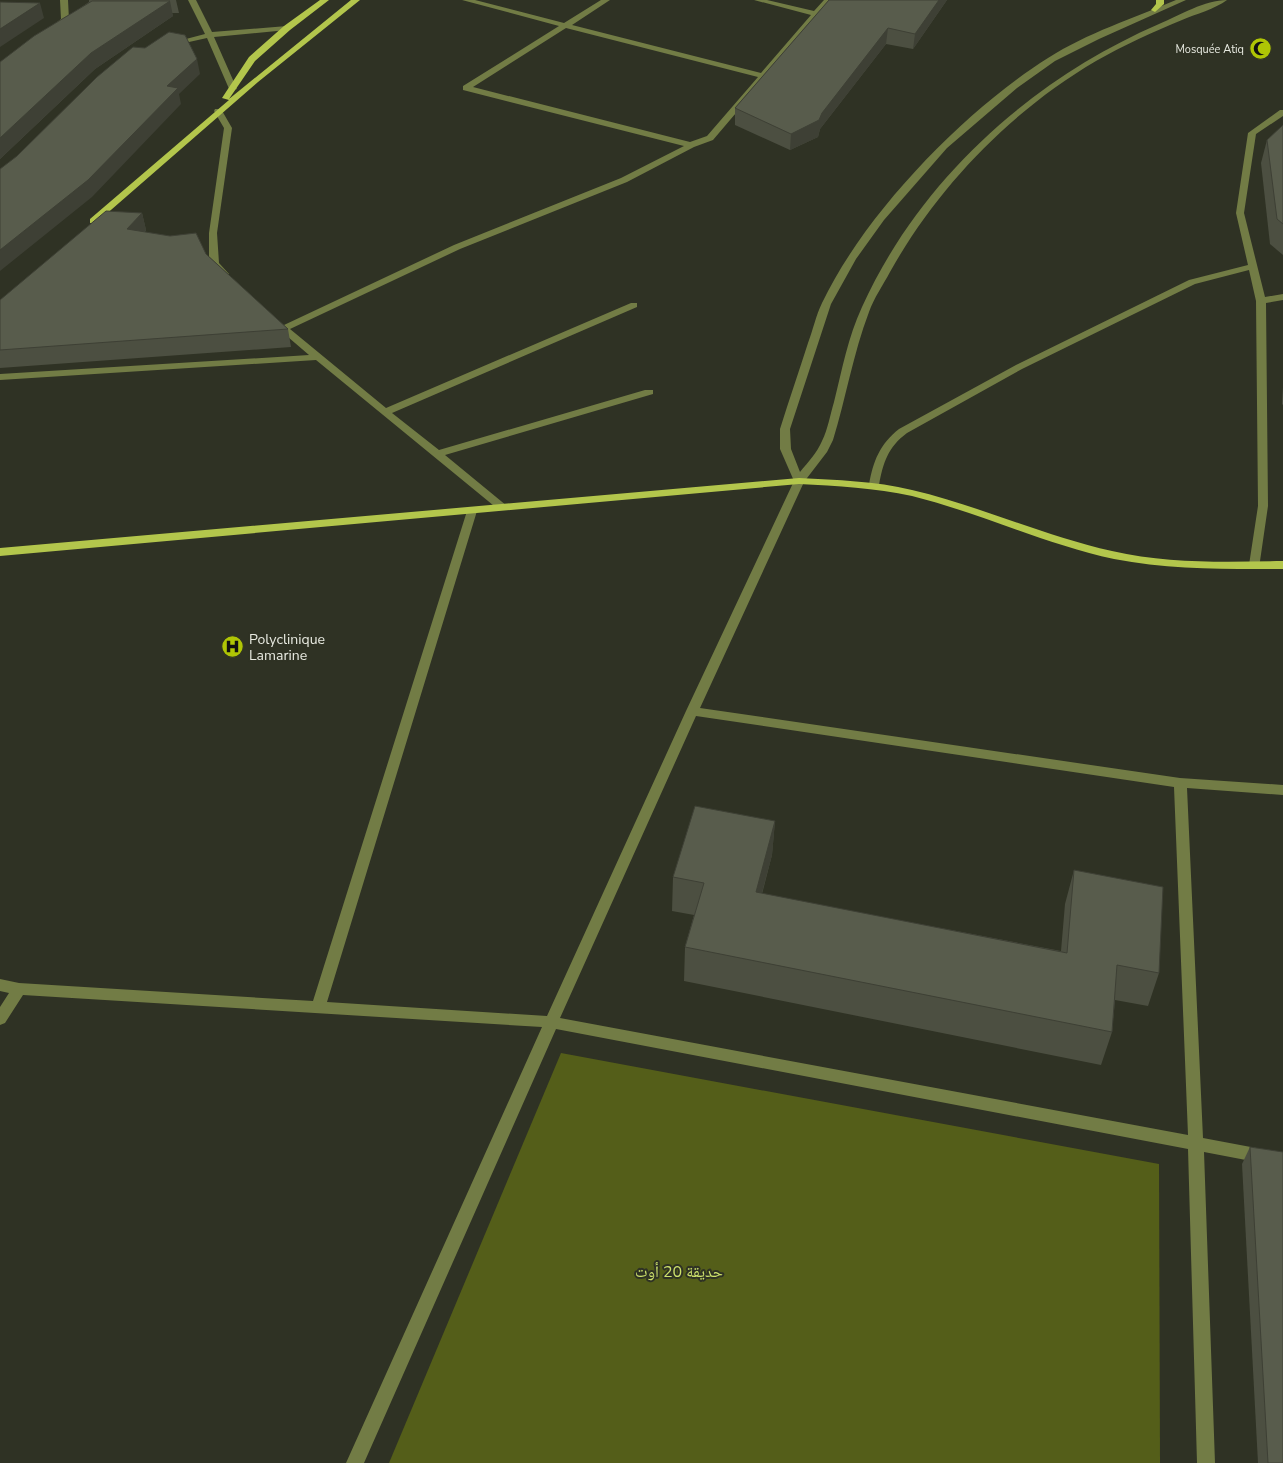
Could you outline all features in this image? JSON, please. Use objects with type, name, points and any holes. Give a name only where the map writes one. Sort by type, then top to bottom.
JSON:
[{"type":"main road","points":[[218,111],[252,59],[287,28],[325,0]]},
{"type":"main road","points":[[83,230],[303,39],[356,0]]},
{"type":"main road","points":[[1155,10],[1160,4],[1160,0]]},
{"type":"main road","points":[[0,552],[472,511],[799,480],[874,485],[928,497],[1079,546],[1138,560],[1184,565],[1283,565]]},
{"type":"street","points":[[50,31],[66,20],[64,0]]},
{"type":"street","points":[[466,0],[762,76]]},
{"type":"street","points":[[606,0],[466,88],[691,145]]},
{"type":"street","points":[[758,0],[816,14]]},
{"type":"street","points":[[284,329],[457,247],[624,180],[691,145],[710,138],[828,0]]},
{"type":"street","points":[[799,480],[784,447],[785,429],[826,304],[852,259],[881,218],[944,146],[1014,86],[1052,59],[1155,10],[1182,0]]},
{"type":"street","points":[[355,1463],[550,1022],[692,711],[799,480],[823,450],[828,440],[863,315],[889,263],[920,216],[954,174],[992,136],[1033,102],[1077,70],[1123,44],[1223,0]]},
{"type":"street","points":[[196,2],[233,89]]},
{"type":"street","points":[[163,46],[209,35],[287,28]]},
{"type":"street","points":[[218,111],[228,128],[213,233],[214,264],[233,283]]},
{"type":"street","points":[[1255,565],[1263,506],[1261,300],[1240,213],[1252,133],[1283,112]]},
{"type":"street","points":[[874,485],[879,460],[884,449],[892,439],[904,431],[1019,367],[1192,282],[1253,266]]},
{"type":"street","points":[[1261,300],[1283,296]]},
{"type":"street","points":[[385,412],[634,305]]},
{"type":"street","points":[[272,319],[503,508]]},
{"type":"street","points":[[0,377],[318,357]]},
{"type":"street","points":[[437,454],[649,392]]},
{"type":"street","points":[[318,1008],[472,511]]},
{"type":"street","points":[[692,711],[1007,759],[1180,783],[1283,790]]},
{"type":"street","points":[[1180,783],[1196,1144],[1206,1463]]},
{"type":"street","points":[[0,985],[18,989],[550,1022],[1283,1160]]},
{"type":"street","points":[[0,1019],[18,989]]},
{"type":"green space","name":"حديقة 20 أوت","points":[[561,1053],[1159,1164],[1160,1463],[389,1463]]},
{"type":"building","points":[[829,0],[939,0],[915,34],[888,28],[822,113],[819,120],[791,134],[735,108]]},
{"type":"building","points":[[92,1],[170,1],[91,53],[0,138],[0,62],[34,36]]},
{"type":"building","points":[[0,2],[40,3],[0,29]]},
{"type":"building","points":[[169,32],[185,35],[197,59],[167,86],[178,88],[88,180],[0,250],[0,169],[17,156],[97,77],[133,47],[145,48]]},
{"type":"building","points":[[1283,125],[1283,224],[1277,219],[1267,140]]},
{"type":"building","points":[[106,211],[142,213],[127,229],[170,236],[196,233],[206,254],[288,329],[0,350],[0,300]]},
{"type":"building","points":[[695,806],[775,821],[756,892],[1067,953],[1074,870],[1163,887],[1159,973],[1117,965],[1112,1032],[685,947],[704,883],[673,877]]},
{"type":"building","points":[[1250,1147],[1283,1152],[1283,1463],[1268,1463]]},
{"type":"place","name":"Mosquée Atiq","points":[[1260,49]]},
{"type":"place","name":"Polyclinique Lamarine","points":[[233,647]]}]
